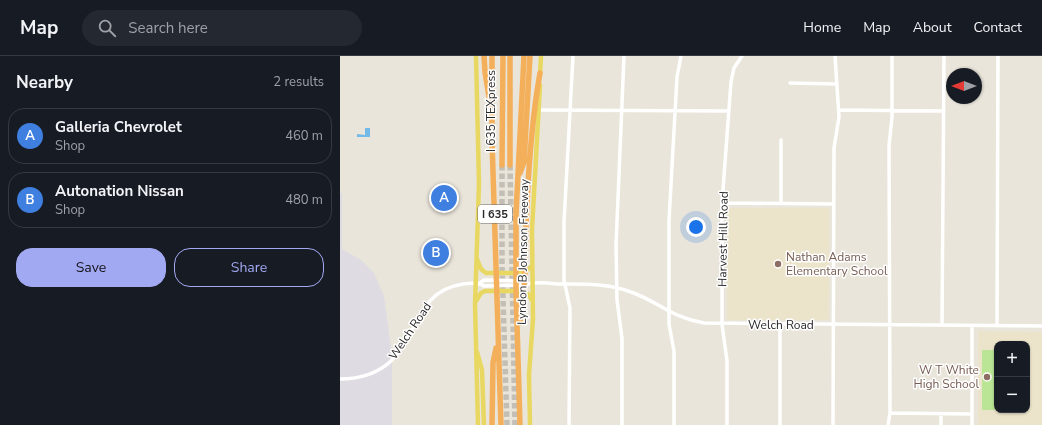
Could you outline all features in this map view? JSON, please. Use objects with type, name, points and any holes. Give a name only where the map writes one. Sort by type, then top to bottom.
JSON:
[{"type":"highway","points":[[484,56],[491,113]]},
{"type":"highway","name":"Lyndon B Johnson Freeway","points":[[492,56],[491,113],[501,425]]},
{"type":"highway","name":"I 635 TEXpress","points":[[502,165],[503,56]]},
{"type":"highway","name":"I 635 TEXpress","points":[[510,56],[510,165]]},
{"type":"highway","name":"Lyndon B Johnson Freeway","points":[[520,425],[516,248],[524,56]]},
{"type":"highway","points":[[518,179],[524,162],[530,56]]},
{"type":"highway","points":[[518,333],[523,308],[527,188],[534,112],[540,73]]},
{"type":"highway","points":[[492,425],[493,363],[498,342]]},
{"type":"main road","points":[[476,56],[479,184],[476,254],[478,283],[475,304],[478,425]]},
{"type":"main road","name":"Lyndon B Johnson Freeway","points":[[530,425],[529,375],[533,308],[531,283],[532,230],[541,56]]},
{"type":"main road","points":[[476,254],[479,266],[484,272],[489,274],[520,274],[527,271],[532,266]]},
{"type":"main road","points":[[475,304],[478,296],[483,292],[523,291],[527,293],[532,300],[533,308]]},
{"type":"main road","points":[[476,348],[482,370],[484,425]]},
{"type":"street","points":[[569,425],[570,308],[565,284],[564,222],[574,56]]},
{"type":"street","points":[[622,425],[622,338],[616,287],[617,195],[624,56]]},
{"type":"street","points":[[674,425],[674,351],[670,330],[669,312],[669,203],[677,73],[681,56]]},
{"type":"street","name":"Harvest Hill Road","points":[[727,425],[727,361],[722,324],[722,203],[732,75],[742,56]]},
{"type":"street","points":[[833,425],[834,139],[838,124],[839,110],[835,56]]},
{"type":"street","points":[[888,425],[890,413],[890,325],[888,308],[888,146],[892,111],[892,56]]},
{"type":"street","points":[[942,325],[944,56]]},
{"type":"street","points":[[997,326],[998,56]]},
{"type":"street","points":[[790,83],[837,84]]},
{"type":"street","points":[[539,110],[729,111]]},
{"type":"street","points":[[839,110],[944,110]]},
{"type":"street","points":[[781,140],[781,203]]},
{"type":"street","points":[[722,203],[834,204]]},
{"type":"street","name":"Welch Road","points":[[340,379],[362,377],[385,366],[400,351],[419,315],[430,301],[440,293],[454,286],[478,283],[484,286],[525,285],[531,283],[616,287],[633,292],[669,312],[695,322],[780,325],[1042,326]]},
{"type":"street","points":[[780,325],[780,425]]},
{"type":"street","points":[[972,326],[972,425]]},
{"type":"street","points":[[890,413],[972,414]]},
{"type":"street","points":[[941,414],[941,425]]},
{"type":"shaded area","points":[[340,193],[342,193],[342,249],[361,260],[374,273],[384,296],[392,354],[392,425],[340,425]]},
{"type":"shaded area","name":"Nathan Adams Elementary School","points":[[727,208],[829,208],[829,320],[727,320]]},
{"type":"shaded area","name":"W T White High School","points":[[978,331],[1042,332],[1042,425],[978,425]]},
{"type":"green space","points":[[982,350],[994,350],[994,410],[982,410]]},
{"type":"water","points":[[365,128],[370,128],[370,137],[357,137],[357,134],[365,135]]},
{"type":"tunnel","points":[[502,165],[502,266],[507,425]]},
{"type":"tunnel","points":[[510,165],[515,425]]},
{"type":"place","name":"Galleria Chevrolet","points":[[444,198]]},
{"type":"place","name":"Autonation Nissan","points":[[436,253]]},
{"type":"place","name":"Nathan Adams Elementary School","points":[[778,264]]},
{"type":"place","name":"W T White High School","points":[[987,377]]}]
